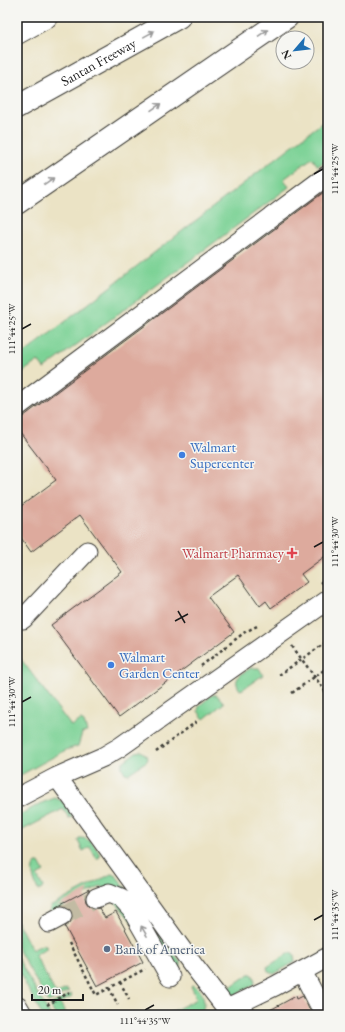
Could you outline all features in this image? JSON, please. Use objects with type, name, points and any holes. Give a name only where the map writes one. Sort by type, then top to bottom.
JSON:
[{"type":"main road","points":[[17,33],[46,17]]},
{"type":"main road","name":"Santan Freeway","points":[[17,107],[179,17]]},
{"type":"main road","points":[[17,202],[287,17]]},
{"type":"main road","points":[[17,1008],[21,1015]]},
{"type":"lane","points":[[17,407],[328,175]]},
{"type":"lane","points":[[23,619],[87,551]]},
{"type":"lane","points":[[17,798],[57,776],[103,757],[120,747],[328,600]]},
{"type":"lane","points":[[57,776],[193,965],[227,1009],[275,986],[328,957]]},
{"type":"lane","points":[[98,902],[109,893],[121,898],[132,910],[170,977]]},
{"type":"lane","points":[[302,971],[319,1004]]},
{"type":"path","points":[[282,633],[328,695]]},
{"type":"path","points":[[279,676],[325,643]]},
{"type":"path","points":[[292,694],[328,667]]},
{"type":"path","points":[[156,752],[196,722]]},
{"type":"path","points":[[69,943],[96,995],[148,968]]},
{"type":"path","points":[[120,982],[129,999]]},
{"type":"path","points":[[109,988],[118,1005]]},
{"type":"path","points":[[46,1005],[70,992]]},
{"type":"green space","points":[[328,118],[328,159],[318,166],[312,158],[284,179],[289,187],[44,369],[38,361],[17,376],[17,359]]},
{"type":"green space","points":[[17,654],[71,726],[81,720],[84,722],[87,732],[82,733],[78,746],[66,750],[17,777]]},
{"type":"green space","points":[[251,668],[259,668],[263,675],[240,690],[237,679],[241,674]]},
{"type":"green space","points":[[212,695],[217,695],[224,703],[204,719],[198,711],[199,706]]},
{"type":"green space","points":[[141,751],[148,758],[147,761],[128,774],[125,773],[122,768],[122,763],[136,752]]},
{"type":"green space","points":[[55,798],[62,801],[72,817],[69,818],[63,809],[17,833],[17,816]]},
{"type":"green space","points":[[79,838],[86,839],[92,843],[100,855],[99,858],[96,858],[90,847],[83,851],[78,841]]},
{"type":"green space","points":[[36,863],[39,863],[44,872],[37,876],[43,887],[41,890],[38,890],[33,876],[33,869]]},
{"type":"green space","points":[[111,874],[118,878],[180,962],[180,970],[175,973],[102,886],[57,910],[52,912],[50,911],[50,907]]},
{"type":"green space","points":[[17,921],[32,950],[42,945],[46,946],[46,949],[35,955],[56,994],[66,989],[69,991],[48,1002],[17,947]]},
{"type":"green space","points":[[289,953],[294,955],[295,962],[274,974],[268,971],[267,967]]},
{"type":"green space","points":[[17,957],[50,1015],[42,1015],[17,968]]},
{"type":"green space","points":[[249,974],[252,974],[254,977],[254,985],[235,995],[228,991],[229,988]]},
{"type":"green space","points":[[191,986],[196,987],[203,995],[204,1003],[202,1011],[194,1015],[165,1015],[197,999]]},
{"type":"green space","points":[[71,994],[72,997],[60,1003],[67,1015],[55,1015],[50,1005]]},
{"type":"building","name":"Walmart Supercenter","points":[[328,189],[328,554],[301,574],[307,582],[271,608],[266,601],[260,606],[238,575],[208,597],[234,632],[119,717],[51,625],[122,572],[80,515],[31,552],[17,532],[17,509],[56,480],[17,429],[17,418],[24,416]]},
{"type":"building","name":"Bank of America","points":[[89,889],[85,897],[86,902],[94,909],[99,908],[105,918],[116,912],[143,962],[97,986],[65,927],[72,921],[72,911],[63,905],[55,907]]},
{"type":"building","points":[[296,996],[297,999],[303,996],[309,1009],[317,1015],[261,1015]]},
{"type":"tunnel","points":[[62,916],[96,898]]},
{"type":"place","name":"Walmart Supercenter","points":[[182,455]]},
{"type":"place","name":"Walmart Pharmacy","points":[[292,553]]},
{"type":"place","name":"Walmart Garden Center","points":[[111,665]]},
{"type":"place","name":"Bank of America","points":[[107,949]]}]
